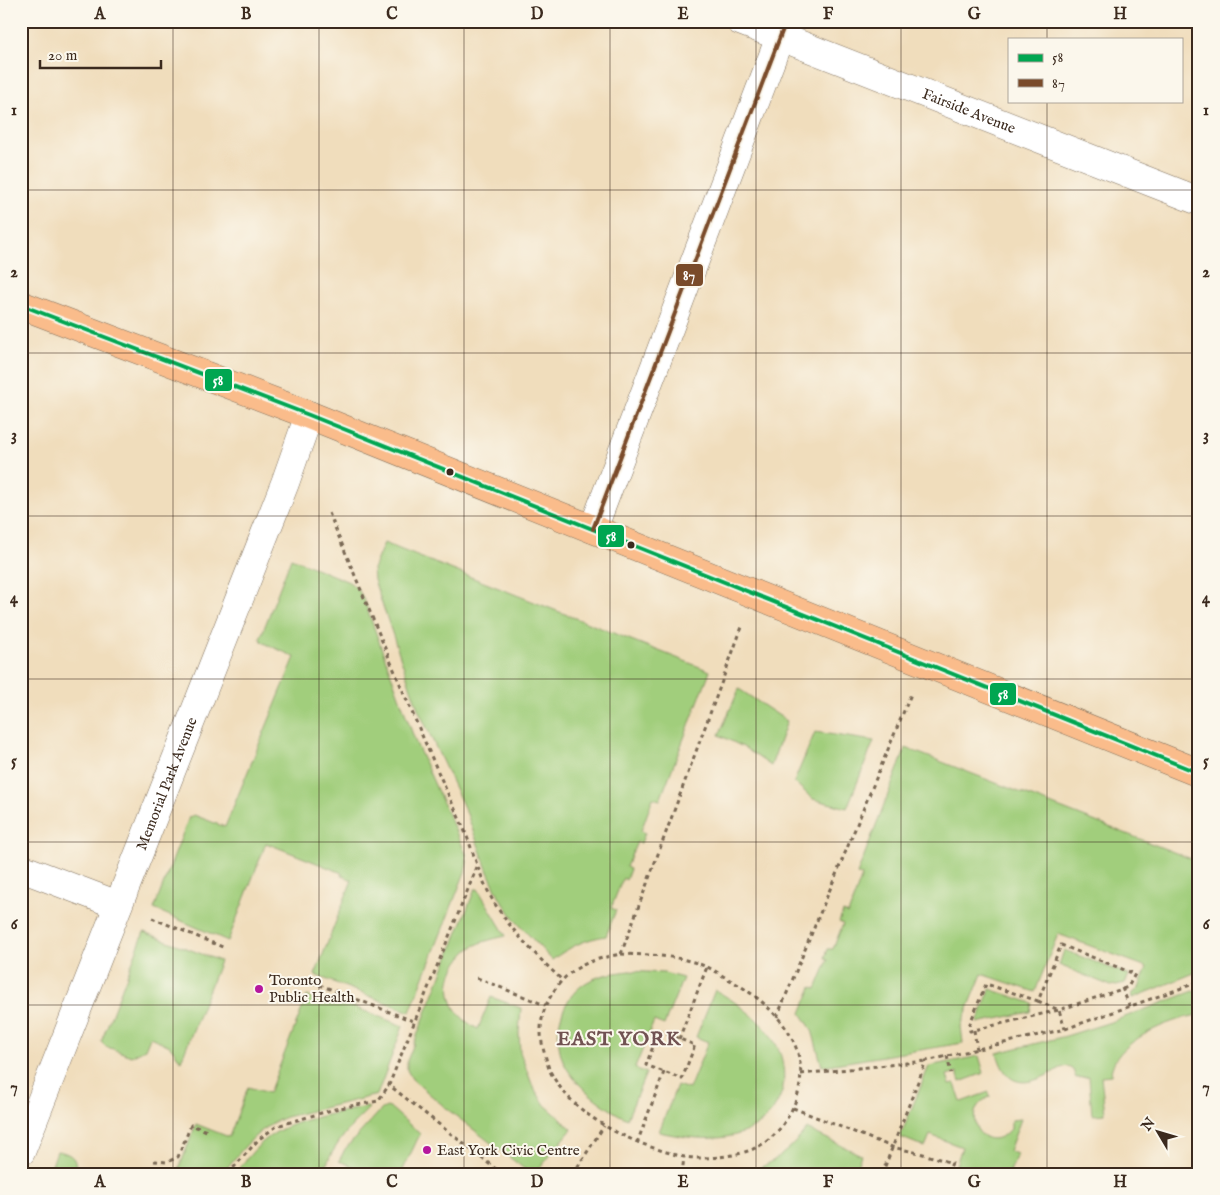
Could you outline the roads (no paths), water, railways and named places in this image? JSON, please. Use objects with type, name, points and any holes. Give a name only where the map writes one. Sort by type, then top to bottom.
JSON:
[{"type":"main road","points":[[21,305],[309,415],[1199,773]]},
{"type":"street","name":"Fairside Avenue","points":[[740,21],[783,29],[1199,201]]},
{"type":"street","points":[[593,529],[783,29]]},
{"type":"street","name":"Memorial Park Avenue","points":[[21,1152],[285,483],[309,415]]},
{"type":"street","points":[[21,868],[118,905]]},
{"type":"place","name":"Toronto Public Health","points":[[259,989]]},
{"type":"place","name":"East York Civic Centre","points":[[427,1150]]},
{"type":"district","name":"EAST YORK","points":[[619,1039]]}]
